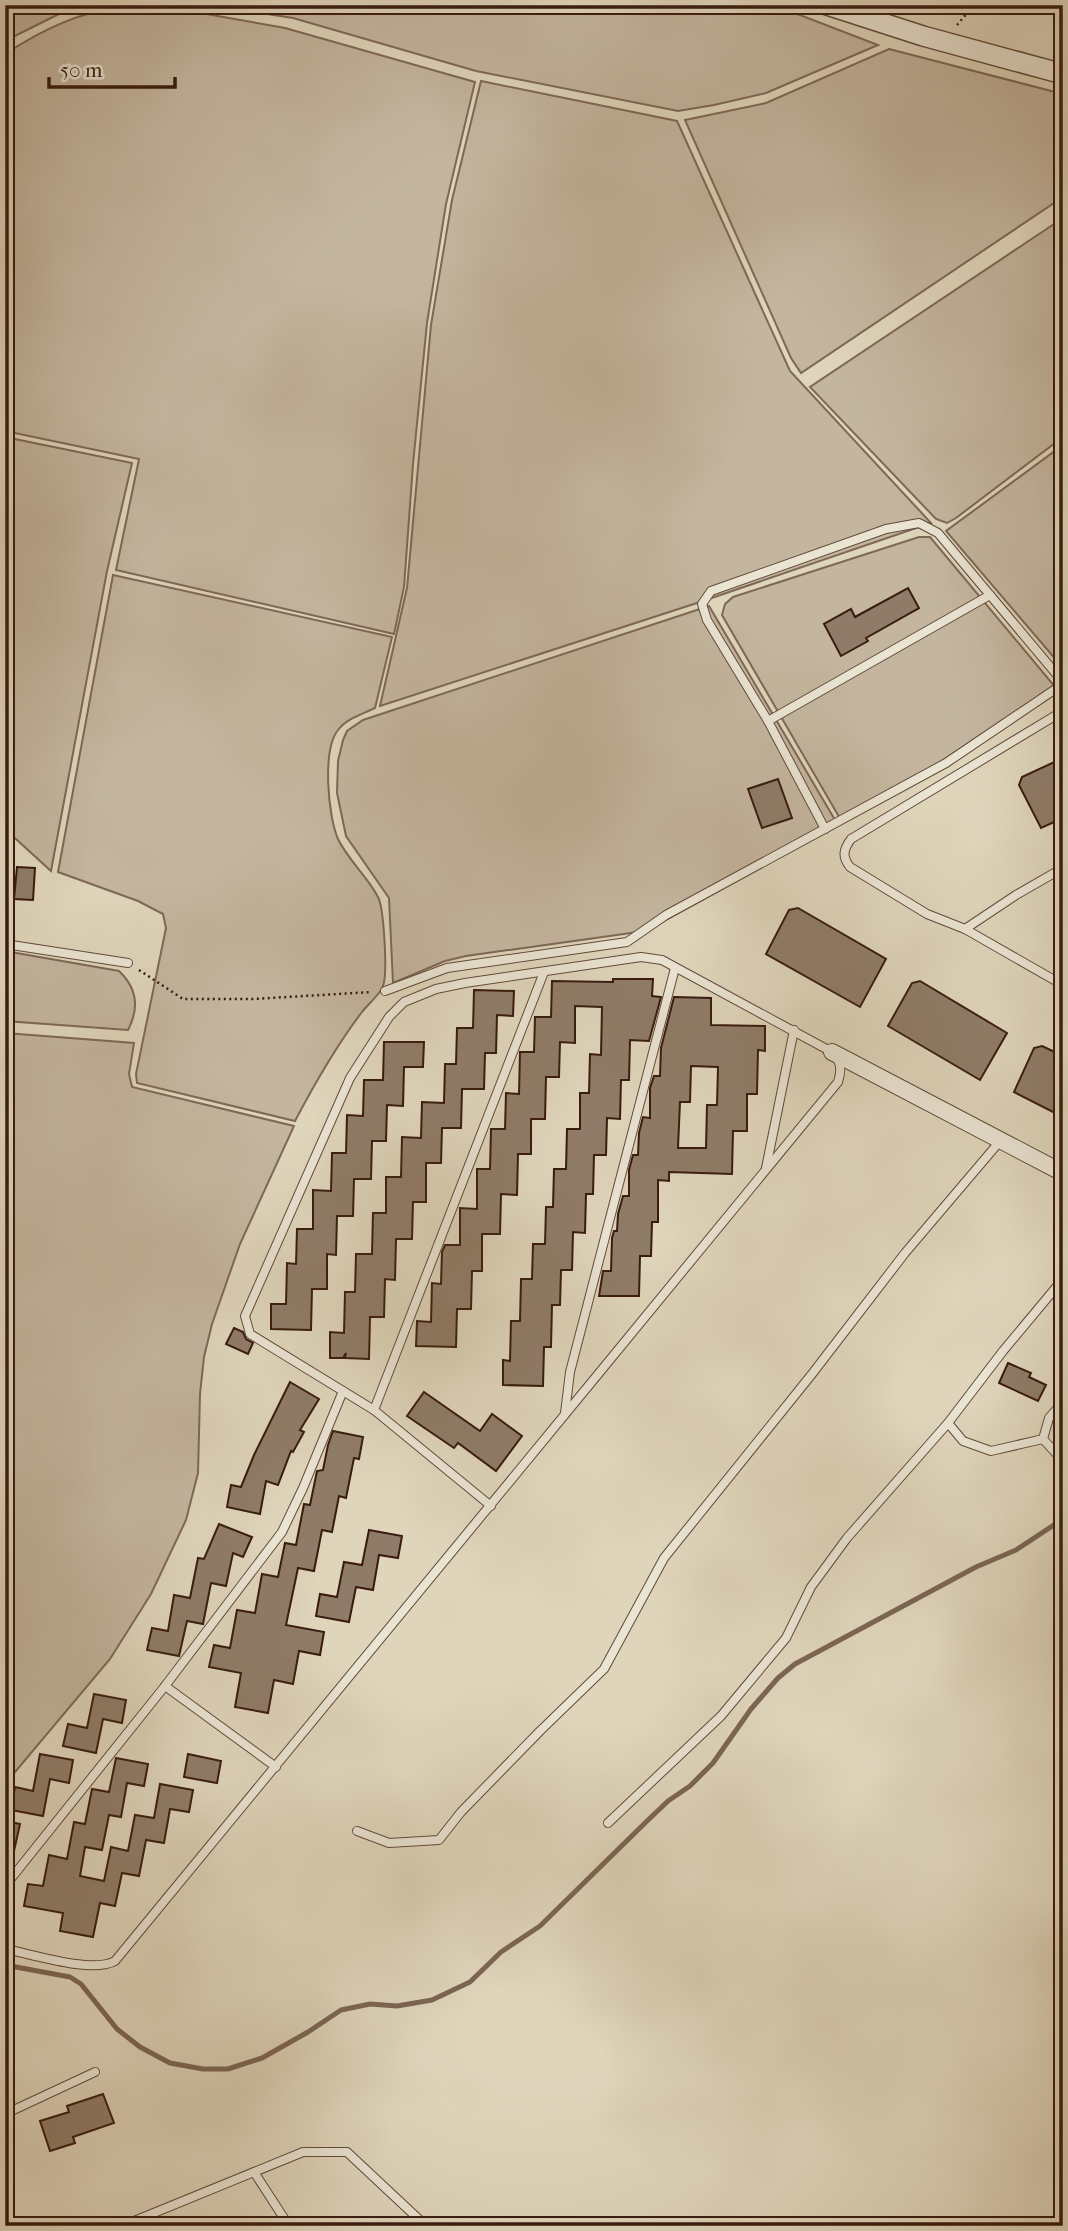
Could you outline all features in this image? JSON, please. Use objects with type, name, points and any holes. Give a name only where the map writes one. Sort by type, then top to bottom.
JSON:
[{"type":"street","points":[[827,5],[1063,74]]},
{"type":"street","points":[[832,1052],[1063,1172]]},
{"type":"lane","points":[[385,991],[447,968],[627,942],[666,915],[825,829],[946,763],[1063,683],[938,533],[919,523],[886,528],[710,591],[702,604],[707,620],[768,721],[825,829]]},
{"type":"lane","points":[[768,721],[990,595]]},
{"type":"lane","points":[[1063,711],[851,839],[846,846],[844,859],[850,867],[927,914],[965,929],[1063,985]]},
{"type":"lane","points":[[965,929],[1063,868]]},
{"type":"lane","points":[[5,944],[128,963]]},
{"type":"lane","points":[[5,1949],[93,1966],[109,1965],[115,1961],[491,1506],[838,1082],[841,1066],[832,1052],[662,960],[641,957],[436,989],[404,1002],[389,1017],[350,1078],[245,1316],[250,1334],[373,1410],[491,1506]]},
{"type":"lane","points":[[565,1415],[570,1372],[675,968]]},
{"type":"lane","points":[[373,1410],[544,972]]},
{"type":"lane","points":[[765,1170],[794,1030]]},
{"type":"lane","points":[[357,1831],[389,1843],[439,1840],[478,1794],[604,1669],[664,1558],[905,1253],[1001,1140]]},
{"type":"lane","points":[[608,1823],[721,1716],[786,1639],[811,1587],[847,1538],[948,1423],[1063,1279]]},
{"type":"lane","points":[[5,1886],[166,1686],[282,1532],[343,1391]]},
{"type":"lane","points":[[1042,1440],[1049,1418],[1063,1402]]},
{"type":"lane","points":[[948,1423],[964,1441],[991,1451],[1042,1440]]},
{"type":"lane","points":[[1042,1440],[1063,1461]]},
{"type":"lane","points":[[166,1686],[276,1767]]},
{"type":"lane","points":[[5,2114],[95,2072]]},
{"type":"lane","points":[[122,2226],[303,2152],[347,2152],[426,2226]]},
{"type":"lane","points":[[254,2172],[289,2226]]},
{"type":"path","points":[[943,41],[974,5]]},
{"type":"path","points":[[128,963],[183,999],[253,999],[385,991]]},
{"type":"shaded area","points":[[5,5],[77,5],[5,41]]},
{"type":"shaded area","points":[[210,5],[774,5],[878,45],[766,93],[678,111],[476,71],[293,18]]},
{"type":"shaded area","points":[[126,7],[178,9],[285,28],[475,82],[446,204],[427,323],[404,587],[394,634],[116,570],[139,459],[5,431],[5,54],[33,37],[78,17]]},
{"type":"shaded area","points":[[889,49],[1063,94],[1063,197],[801,373],[791,358],[685,120],[766,103]]},
{"type":"shaded area","points":[[481,81],[677,121],[790,371],[931,523],[697,603],[380,706],[407,588],[431,325],[452,200]]},
{"type":"shaded area","points":[[1063,218],[1063,437],[956,518],[947,523],[936,519],[810,387]]},
{"type":"shaded area","points":[[5,437],[132,463],[107,571],[51,871],[5,829]]},
{"type":"shaded area","points":[[1063,445],[1063,668],[946,531]]},
{"type":"shaded area","points":[[919,537],[930,537],[1056,688],[937,772],[842,822],[722,615],[725,604],[733,597]]},
{"type":"shaded area","points":[[113,575],[392,637],[375,708],[350,719],[338,730],[333,739],[328,767],[329,800],[334,829],[347,854],[374,890],[380,903],[384,938],[384,982],[335,1051],[295,1121],[137,1083],[136,1074],[166,928],[163,914],[138,901],[58,872]]},
{"type":"shaded area","points":[[709,606],[838,825],[653,927],[638,932],[466,956],[445,961],[393,983],[389,898],[346,836],[337,793],[338,761],[347,731],[363,720]]},
{"type":"shaded area","points":[[5,951],[119,971],[130,984],[135,998],[134,1013],[128,1030],[5,1021]]},
{"type":"shaded area","points":[[5,1033],[134,1043],[129,1074],[132,1087],[294,1126],[240,1244],[212,1324],[204,1357],[200,1394],[198,1473],[186,1520],[151,1594],[110,1659],[5,1784]]},
{"type":"building","points":[[908,588],[919,608],[866,638],[868,641],[841,656],[824,624],[851,609],[855,617]]},
{"type":"building","points":[[1063,758],[1063,818],[1041,828],[1019,785],[1022,777]]},
{"type":"building","points":[[778,779],[792,818],[762,828],[748,789]]},
{"type":"building","points":[[17,867],[35,868],[33,900],[14,899]]},
{"type":"building","points":[[798,908],[886,959],[860,1007],[766,954],[789,910]]},
{"type":"building","points":[[613,979],[653,979],[652,996],[661,997],[649,1041],[630,1040],[629,1080],[621,1080],[620,1119],[607,1118],[606,1155],[594,1155],[593,1194],[586,1194],[585,1233],[573,1232],[572,1270],[561,1270],[560,1305],[552,1305],[551,1347],[544,1347],[543,1386],[503,1385],[503,1360],[510,1361],[511,1321],[520,1321],[521,1279],[532,1279],[533,1244],[545,1244],[546,1207],[553,1207],[554,1169],[566,1169],[567,1129],[580,1129],[580,1093],[589,1093],[590,1054],[601,1055],[602,1007],[575,1006],[575,1043],[560,1042],[559,1077],[546,1077],[545,1119],[531,1119],[531,1154],[518,1154],[517,1195],[501,1194],[500,1234],[482,1234],[482,1271],[472,1271],[471,1309],[457,1309],[456,1347],[416,1346],[417,1321],[431,1322],[432,1283],[441,1284],[442,1252],[445,1245],[460,1245],[460,1208],[477,1209],[477,1169],[490,1169],[491,1129],[505,1129],[506,1093],[519,1094],[520,1052],[534,1052],[535,1017],[551,1017],[552,981],[613,982]]},
{"type":"building","points":[[920,981],[1007,1033],[980,1080],[888,1026],[912,983]]},
{"type":"building","points":[[474,990],[514,991],[513,1016],[497,1015],[496,1053],[485,1053],[484,1089],[462,1089],[461,1128],[442,1128],[441,1163],[426,1163],[426,1202],[413,1202],[412,1239],[396,1239],[395,1280],[385,1279],[384,1317],[370,1317],[369,1359],[345,1358],[346,1353],[343,1358],[330,1358],[330,1332],[344,1333],[345,1292],[355,1292],[356,1254],[372,1254],[373,1213],[386,1213],[386,1177],[401,1177],[402,1137],[421,1138],[422,1102],[444,1103],[445,1064],[456,1064],[457,1028],[473,1028]]},
{"type":"building","points":[[674,997],[711,998],[711,1025],[765,1026],[765,1051],[758,1050],[757,1094],[747,1094],[747,1131],[733,1131],[732,1174],[669,1172],[669,1181],[658,1180],[658,1222],[652,1222],[651,1256],[640,1256],[639,1296],[599,1296],[603,1271],[611,1271],[612,1238],[614,1231],[617,1231],[623,1196],[629,1196],[629,1170],[633,1155],[638,1155],[643,1117],[650,1118],[650,1088],[654,1076],[660,1076],[661,1048]],"holes":[[[691,1066],[718,1067],[717,1105],[707,1105],[706,1148],[678,1148],[680,1102],[690,1102]]]},
{"type":"building","points":[[384,1042],[424,1042],[423,1067],[404,1067],[403,1106],[387,1105],[386,1141],[372,1141],[371,1179],[354,1179],[353,1216],[337,1216],[336,1255],[327,1254],[327,1289],[312,1289],[311,1330],[271,1329],[271,1304],[286,1304],[287,1263],[296,1264],[297,1229],[313,1229],[313,1190],[331,1191],[332,1153],[346,1153],[347,1115],[363,1116],[364,1080],[383,1080]]},
{"type":"building","points":[[1042,1046],[1063,1056],[1063,1117],[1014,1092],[1034,1048]]},
{"type":"building","points":[[234,1328],[243,1332],[246,1339],[253,1343],[248,1354],[226,1344]]},
{"type":"building","points":[[1008,1363],[1031,1373],[1029,1377],[1046,1385],[1038,1401],[999,1383]]},
{"type":"building","points":[[290,1382],[319,1399],[300,1430],[304,1432],[293,1452],[291,1451],[278,1485],[266,1481],[260,1514],[227,1507],[231,1485],[241,1487]]},
{"type":"building","points":[[424,1392],[480,1431],[492,1414],[522,1436],[496,1471],[458,1443],[454,1448],[407,1416]]},
{"type":"building","points":[[333,1431],[363,1437],[359,1459],[354,1458],[346,1498],[339,1496],[332,1532],[322,1530],[314,1571],[298,1568],[286,1625],[324,1632],[320,1655],[299,1651],[293,1684],[274,1680],[268,1713],[235,1707],[241,1673],[209,1667],[214,1645],[230,1648],[237,1610],[255,1613],[262,1574],[278,1577],[285,1543],[296,1545],[304,1504],[310,1505],[317,1471],[323,1470]]},
{"type":"building","points":[[219,1524],[252,1537],[243,1557],[233,1553],[226,1586],[211,1583],[203,1624],[187,1621],[179,1656],[147,1650],[152,1628],[168,1631],[174,1595],[190,1598],[198,1558],[204,1559]]},
{"type":"building","points":[[369,1530],[402,1536],[398,1558],[379,1555],[373,1590],[356,1587],[349,1622],[316,1616],[320,1594],[337,1597],[344,1562],[362,1565]]},
{"type":"building","points":[[94,1694],[126,1700],[122,1723],[103,1719],[96,1753],[63,1746],[68,1724],[87,1728]]},
{"type":"building","points":[[40,1754],[73,1760],[69,1783],[50,1779],[43,1816],[11,1810],[15,1787],[33,1791]]},
{"type":"building","points":[[188,1754],[221,1761],[217,1783],[184,1777]]},
{"type":"building","points":[[116,1758],[148,1764],[144,1786],[127,1783],[121,1817],[109,1815],[102,1850],[85,1847],[80,1876],[104,1881],[111,1847],[128,1851],[135,1815],[154,1818],[160,1784],[193,1790],[189,1812],[170,1809],[164,1843],[146,1840],[139,1876],[122,1873],[115,1906],[100,1903],[93,1937],[60,1931],[63,1913],[24,1906],[28,1884],[43,1886],[49,1855],[67,1859],[74,1822],[85,1824],[92,1789],[109,1792]]},
{"type":"building","points":[[5,1821],[20,1824],[10,1869],[5,1868]]},
{"type":"building","points":[[103,2094],[114,2123],[73,2137],[75,2143],[50,2151],[40,2121],[69,2112],[67,2106]]},
{"type":"waterway","points":[[5,1965],[70,1977],[81,1984],[117,2029],[140,2047],[170,2063],[203,2069],[228,2069],[262,2058],[341,2010],[370,2004],[397,2006],[432,2000],[470,1982],[501,1952],[540,1926],[668,1801],[690,1786],[713,1763],[751,1709],[778,1678],[795,1664],[976,1567],[1016,1550],[1063,1519]]}]
